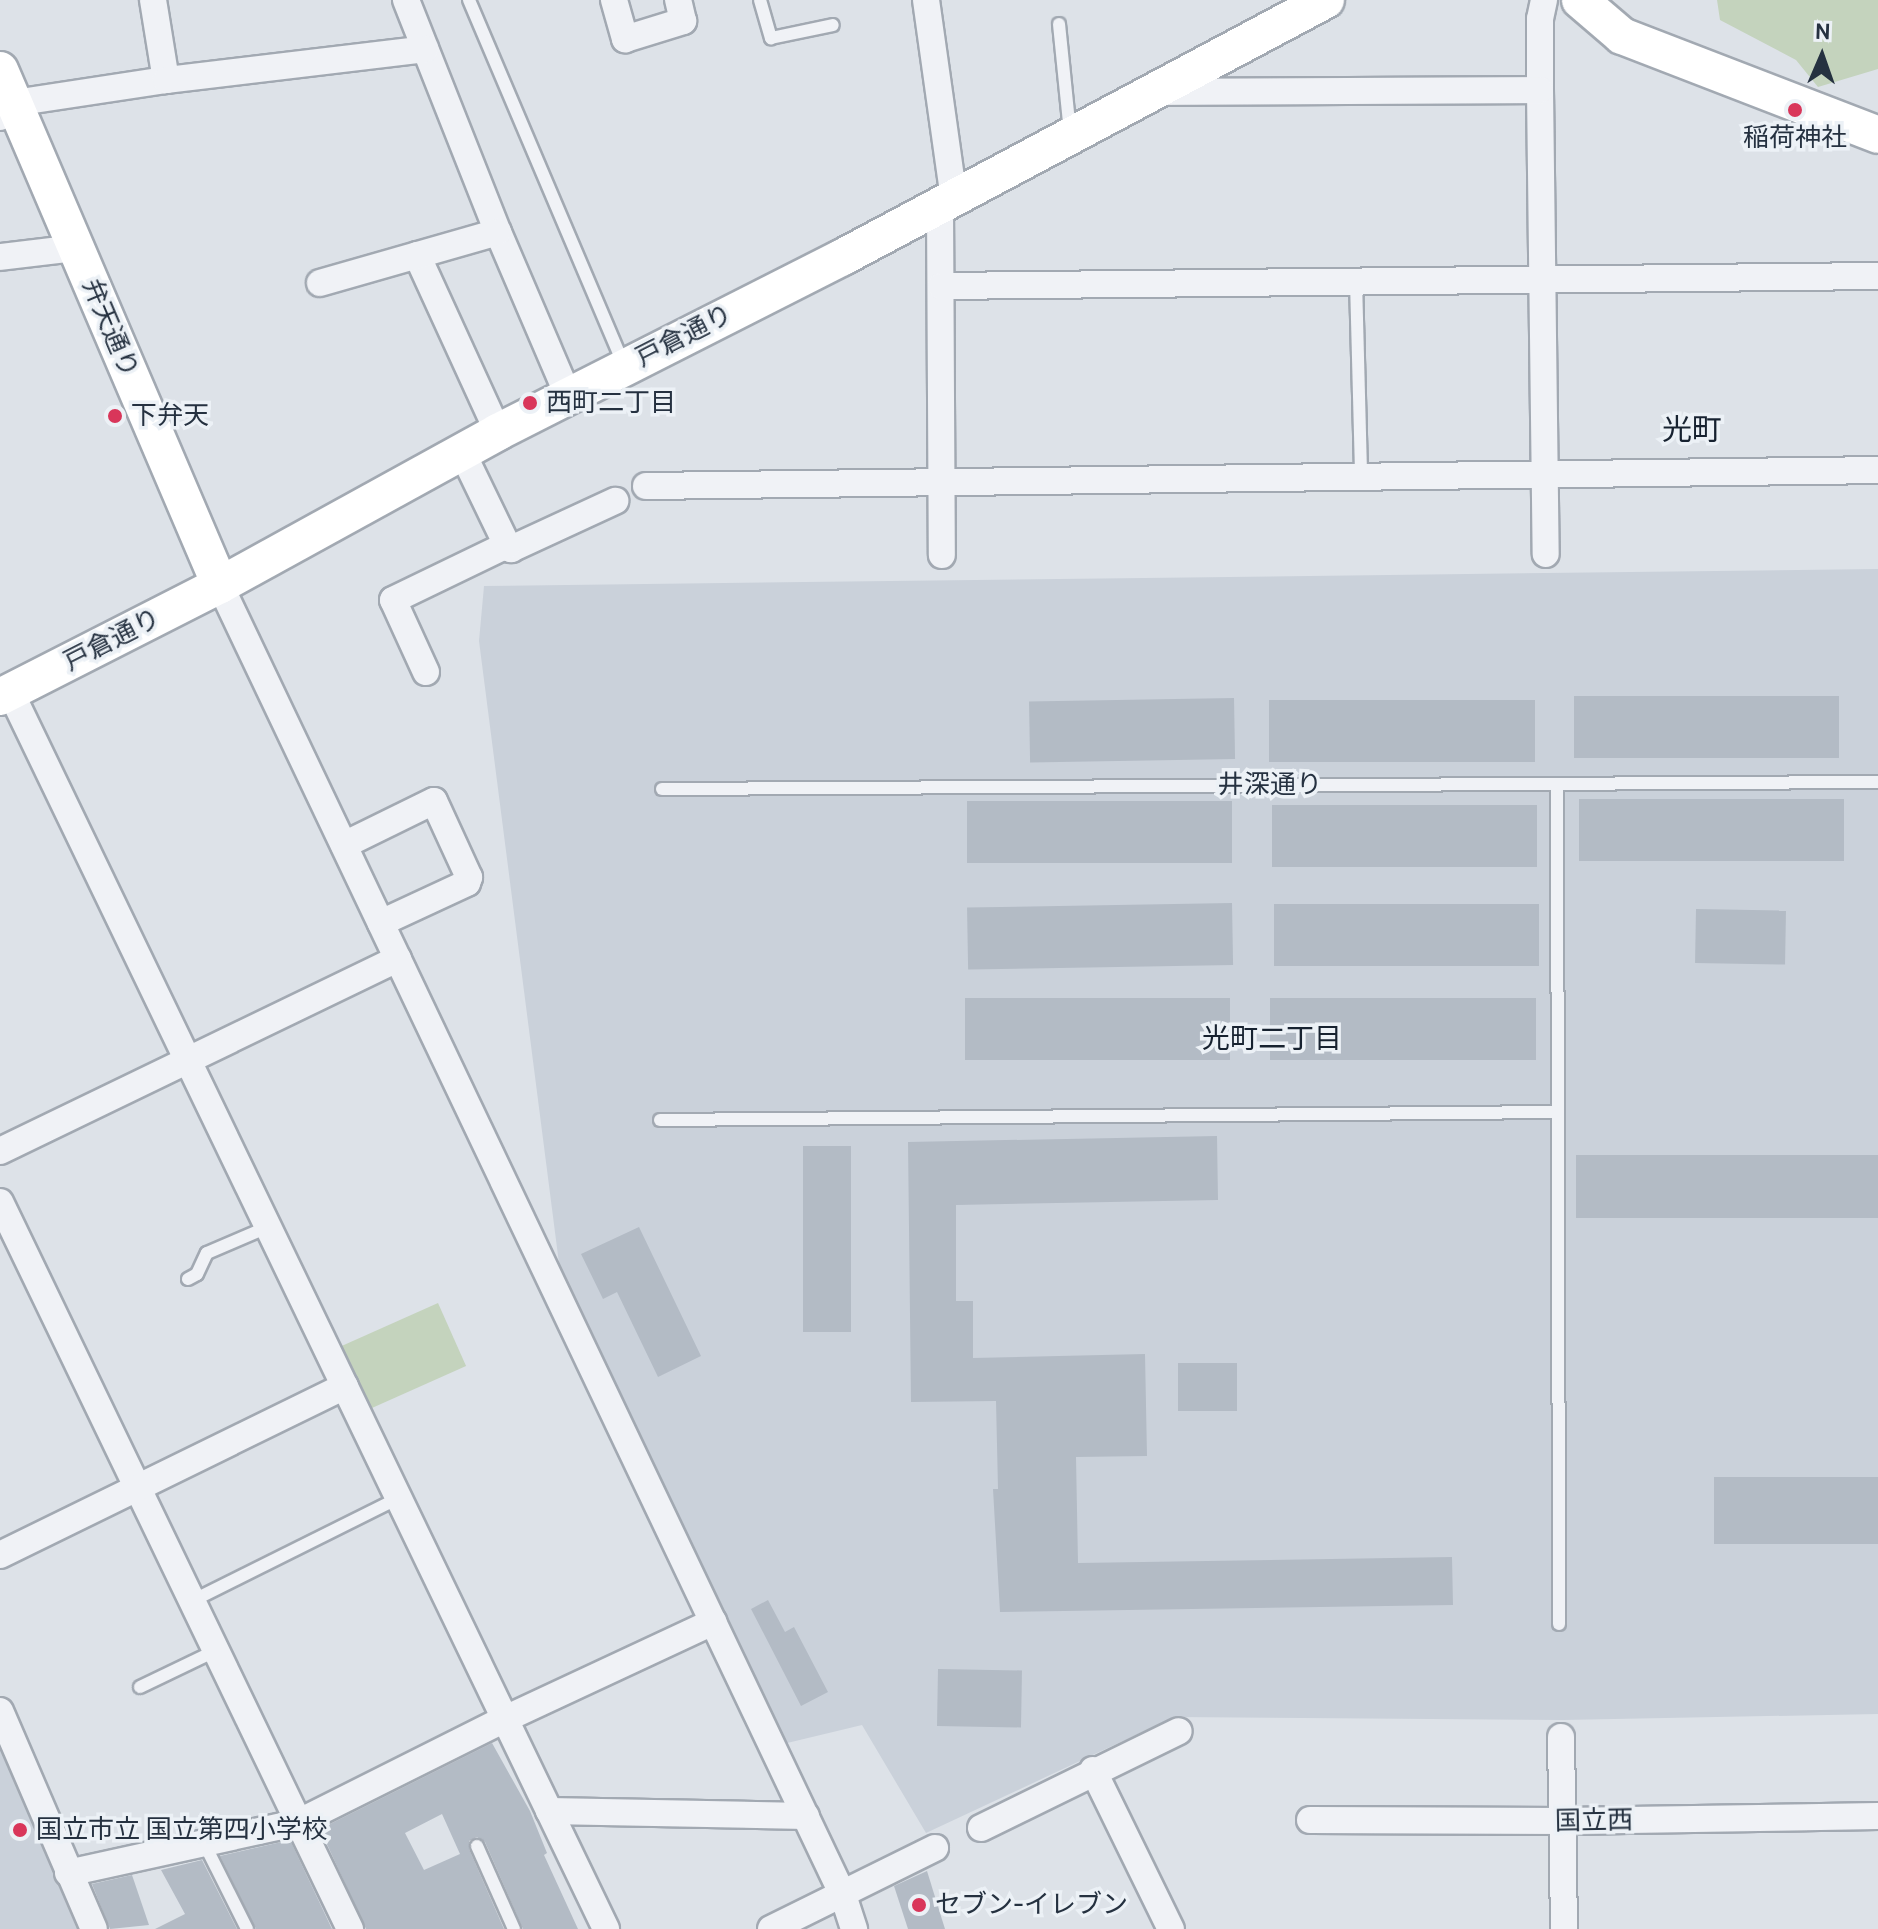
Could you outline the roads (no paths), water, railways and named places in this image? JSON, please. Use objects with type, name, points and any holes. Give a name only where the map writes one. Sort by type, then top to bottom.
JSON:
[{"type":"street","points":[[153,0],[166,80]]},
{"type":"street","points":[[406,0],[498,232],[568,395]]},
{"type":"street","points":[[614,0],[625,39],[683,21],[678,0]]},
{"type":"street","points":[[926,0],[947,202],[941,286],[942,555]]},
{"type":"street","name":"戸倉通り","points":[[5,694],[220,585],[498,432],[947,202],[1326,0]]},
{"type":"street","points":[[1544,0],[1540,19],[1540,90],[1546,554]]},
{"type":"street","points":[[1583,1],[1622,36],[1878,135]]},
{"type":"street","points":[[5,97],[425,49]]},
{"type":"street","points":[[1155,92],[1540,90]]},
{"type":"street","name":"弁天通り","points":[[5,97],[76,248],[220,585]]},
{"type":"street","points":[[320,283],[498,232]]},
{"type":"street","points":[[0,257],[76,248]]},
{"type":"street","points":[[417,255],[498,432]]},
{"type":"street","points":[[941,286],[1878,276]]},
{"type":"street","points":[[462,452],[511,549],[615,501]]},
{"type":"street","points":[[646,486],[1878,470]]},
{"type":"street","points":[[426,672],[393,600],[507,545]]},
{"type":"street","points":[[220,585],[806,1816],[843,1895],[854,1929]]},
{"type":"street","points":[[5,694],[188,1060],[606,1929]]},
{"type":"street","points":[[344,845],[434,801],[469,877],[467,883],[381,923]]},
{"type":"street","points":[[0,1151],[398,959]]},
{"type":"street","points":[[0,1202],[350,1929]]},
{"type":"street","points":[[0,1555],[345,1386]]},
{"type":"street","points":[[68,1873],[299,1822],[505,1719],[713,1622]]},
{"type":"street","points":[[0,1711],[94,1929]]},
{"type":"street","points":[[981,1828],[1093,1770],[1179,1731]]},
{"type":"street","points":[[1561,1737],[1564,1929]]},
{"type":"street","points":[[1093,1770],[1171,1929]]},
{"type":"street","points":[[549,1811],[806,1816]]},
{"type":"street","name":"国立西","points":[[1310,1820],[1563,1821],[1878,1816]]},
{"type":"street","points":[[771,1929],[935,1848]]},
{"type":"lane","points":[[469,0],[625,366]]},
{"type":"lane","points":[[760,0],[771,38],[833,25]]},
{"type":"lane","points":[[1059,24],[1070,136]]},
{"type":"lane","points":[[1356,281],[1361,476]]},
{"type":"lane","name":"井深通り","points":[[662,789],[1878,782]]},
{"type":"lane","points":[[1557,784],[1559,1624]]},
{"type":"lane","points":[[660,1120],[1558,1112]]},
{"type":"lane","points":[[188,1279],[197,1274],[207,1253],[268,1227]]},
{"type":"lane","points":[[192,1601],[399,1498]]},
{"type":"lane","points":[[140,1687],[217,1650]]},
{"type":"lane","points":[[205,1845],[247,1929]]},
{"type":"lane","points":[[477,1846],[514,1929]]},
{"type":"place","name":"稲荷神社","points":[[1795,110]]},
{"type":"place","name":"西町二丁目","points":[[530,403]]},
{"type":"place","name":"下弁天","points":[[115,416]]},
{"type":"place","name":"国立市立 国立第四小学校","points":[[20,1830]]},
{"type":"place","name":"セブン-イレブン","points":[[919,1905]]},
{"type":"district","name":"光町","points":[[1692,430]]},
{"type":"district","name":"光町二丁目","points":[[1272,1038]]}]
